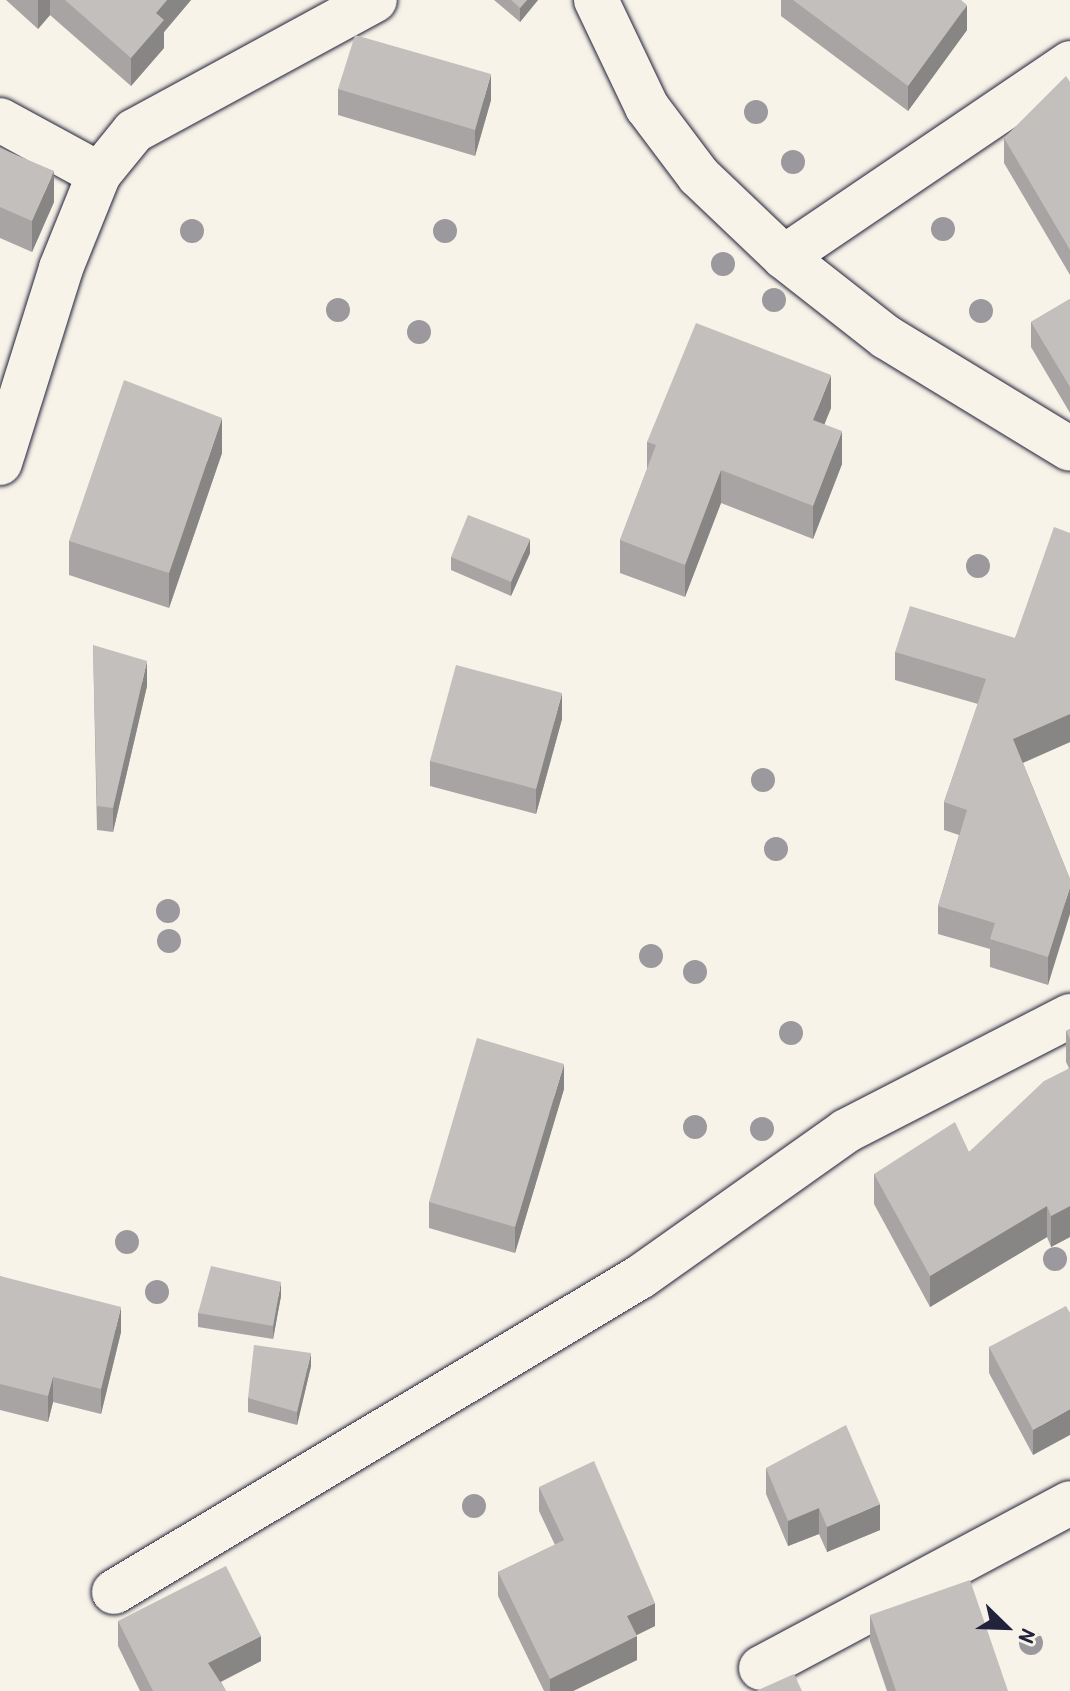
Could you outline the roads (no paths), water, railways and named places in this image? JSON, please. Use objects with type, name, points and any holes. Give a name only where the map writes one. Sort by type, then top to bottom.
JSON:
[{"type":"street","points":[[0,463],[61,268],[99,174],[134,131],[375,0]]},
{"type":"street","points":[[596,0],[647,107],[699,176],[784,257],[886,337],[1070,449]]},
{"type":"street","points":[[784,257],[1070,63]]},
{"type":"street","points":[[0,120],[99,174]]},
{"type":"street","points":[[114,1592],[640,1277],[846,1131],[1070,1016]]},
{"type":"street","points":[[761,1668],[1070,1503]]}]
